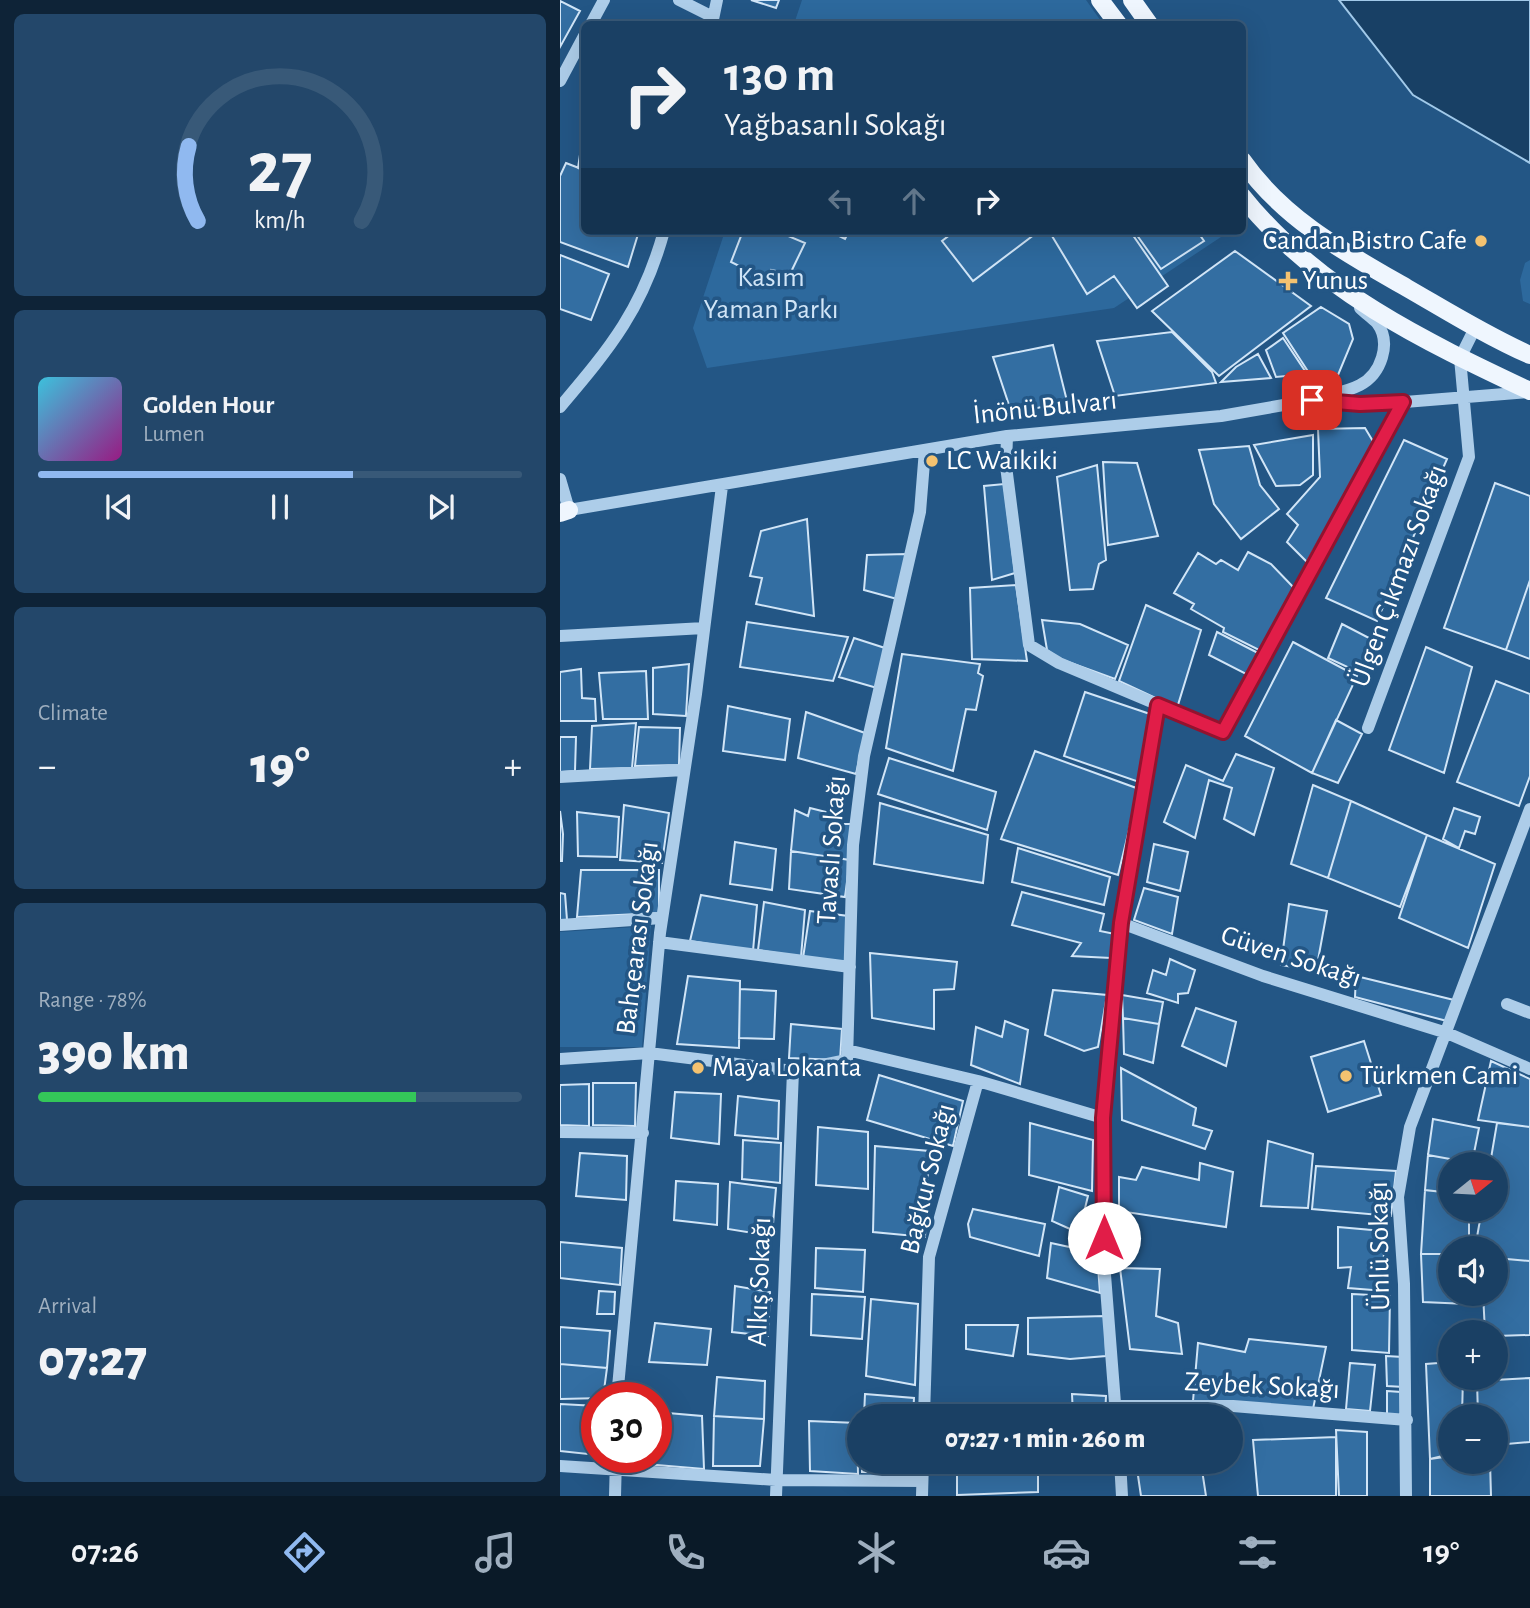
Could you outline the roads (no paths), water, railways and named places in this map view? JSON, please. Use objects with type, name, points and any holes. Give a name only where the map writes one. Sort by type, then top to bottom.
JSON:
[{"type":"main road","points":[[1100,0],[1116,21]]},
{"type":"main road","points":[[1132,0],[1147,21]]},
{"type":"main road","points":[[1246,165],[1263,188],[1318,237],[1475,327],[1530,355]]},
{"type":"main road","points":[[1246,200],[1308,263],[1345,294],[1460,358],[1530,391]]},
{"type":"street","points":[[593,21],[604,0]]},
{"type":"street","points":[[679,0],[712,21],[717,0]]},
{"type":"street","points":[[560,81],[581,42]]},
{"type":"street","points":[[560,407],[613,344],[652,275],[663,235]]},
{"type":"street","points":[[1312,400],[1361,385],[1373,375],[1383,355],[1384,338],[1377,324],[1345,294]]},
{"type":"street","points":[[1460,358],[1475,327]]},
{"type":"street","name":"Ülgen Çıkmazı Sokağı","points":[[1368,728],[1469,457],[1461,399],[1460,358]]},
{"type":"street","name":"İnönü Bulvarı","points":[[563,511],[1007,436],[1222,416],[1312,400],[1360,404],[1461,399],[1530,391]]},
{"type":"street","points":[[1007,436],[1006,466],[1028,645],[1059,663],[1223,732],[1403,402]]},
{"type":"street","name":"Tavaslı Sokağı","points":[[847,1049],[853,845],[864,756],[920,512],[925,450]]},
{"type":"street","points":[[560,479],[563,511]]},
{"type":"street","name":"Bahçearası Sokağı","points":[[619,1382],[659,942],[722,486]]},
{"type":"street","points":[[560,636],[704,628]]},
{"type":"street","points":[[1115,1404],[1104,1262],[1103,1118],[1121,923],[1158,705]]},
{"type":"street","points":[[560,777],[684,769]]},
{"type":"street","name":"Ünlü Sokağı","points":[[1406,1496],[1404,1284],[1398,1197],[1410,1127],[1530,808]]},
{"type":"street","points":[[560,925],[662,918]]},
{"type":"street","name":"Güven Sokağı","points":[[1121,923],[1263,976],[1447,1033],[1530,1069]]},
{"type":"street","points":[[659,942],[850,967]]},
{"type":"street","points":[[1507,1004],[1530,1013]]},
{"type":"street","points":[[560,1059],[649,1053],[793,1071],[847,1060],[847,1049]]},
{"type":"street","name":"Bağkur Sokağı","points":[[847,1049],[978,1081],[1103,1118]]},
{"type":"street","name":"Alkış Sokağı","points":[[776,1496],[793,1071]]},
{"type":"street","name":"Bağkur Sokağı","points":[[924,1404],[929,1256],[978,1081]]},
{"type":"street","points":[[560,1132],[643,1133]]},
{"type":"street","name":"Zeybek Sokağı","points":[[1243,1407],[1407,1420]]},
{"type":"street","points":[[560,1466],[581,1465]]},
{"type":"street","points":[[672,1469],[776,1480],[922,1481]]},
{"type":"street","points":[[615,1496],[616,1473]]},
{"type":"street","points":[[922,1474],[922,1496]]},
{"type":"street","points":[[1121,1474],[1122,1496]]},
{"type":"place","name":"Candan Bistro Cafe","points":[[1481,241]]},
{"type":"place","name":"Yunus","points":[[1288,281]]},
{"type":"place","name":"LC Waikiki","points":[[932,461]]},
{"type":"place","name":"Maya Lokanta","points":[[698,1068]]},
{"type":"place","name":"Türkmen Cami","points":[[1346,1076]]},
{"type":"park label","name":"Kasım Yaman Parkı","points":[[771,294]]}]
